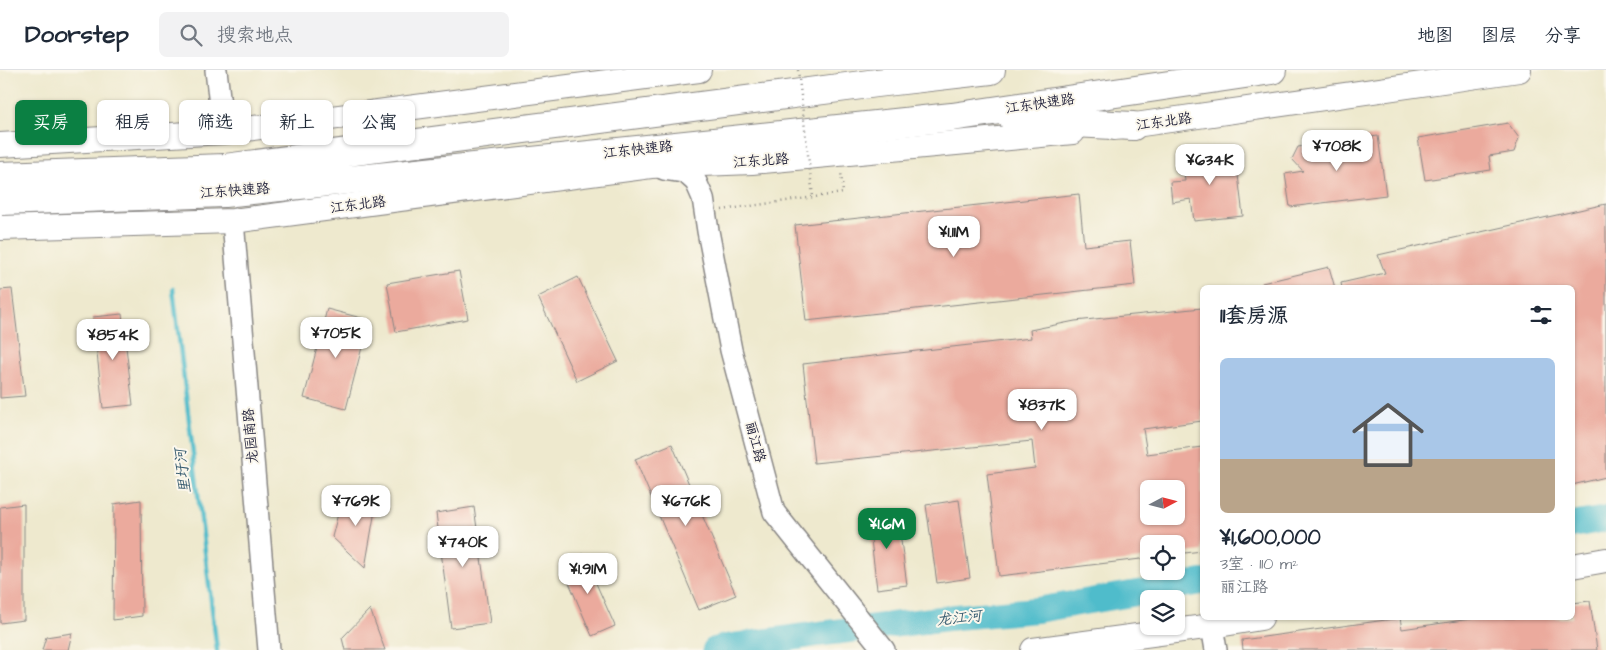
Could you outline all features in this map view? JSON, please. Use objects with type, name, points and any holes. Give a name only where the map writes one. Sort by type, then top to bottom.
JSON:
[{"type":"highway","points":[[877,83],[919,70]]},
{"type":"highway","name":"江东快速路","points":[[0,176],[225,168],[877,83],[991,70]]},
{"type":"highway","name":"江东快速路","points":[[0,201],[224,193],[952,117],[1272,70]]},
{"type":"highway","points":[[952,117],[1133,126]]},
{"type":"main road","points":[[251,128],[643,74],[700,70]]},
{"type":"main road","name":"江东北路","points":[[0,228],[233,221],[651,166],[752,162],[1133,126],[1520,70]]},
{"type":"main road","points":[[0,145],[179,135]]},
{"type":"main road","points":[[1575,565],[1606,560]]},
{"type":"main road","points":[[1033,650],[1249,620]]},
{"type":"street","points":[[216,70],[219,100]]},
{"type":"street","points":[[703,198],[710,178],[723,167],[752,162]]},
{"type":"street","name":"丽江路","points":[[651,166],[685,172],[696,182],[703,198],[730,350],[774,512],[878,643]]},
{"type":"street","name":"龙园南路","points":[[233,221],[269,650]]},
{"type":"street","points":[[1212,626],[1216,650]]},
{"type":"path","points":[[798,70],[813,198]]},
{"type":"path","points":[[743,206],[843,193]]},
{"type":"building","points":[[1508,123],[1519,138],[1514,152],[1489,156],[1491,170],[1425,180],[1418,138]]},
{"type":"building","points":[[1378,136],[1386,195],[1290,207],[1285,174],[1303,171],[1292,159],[1298,147]]},
{"type":"building","points":[[1235,150],[1243,216],[1194,221],[1191,199],[1172,202],[1170,182],[1185,181],[1182,156]]},
{"type":"building","points":[[1079,194],[1084,246],[1130,241],[1135,285],[806,321],[795,225]]},
{"type":"building","points":[[1606,204],[1606,477],[1575,484],[1575,285],[1341,285],[1341,283],[1385,273],[1378,255]]},
{"type":"building","points":[[1329,267],[1334,285],[1262,285],[1262,283]]},
{"type":"building","points":[[459,271],[468,319],[396,332],[387,283]]},
{"type":"building","points":[[578,277],[618,361],[577,381],[538,297]]},
{"type":"building","points":[[12,289],[25,396],[0,398],[0,290]]},
{"type":"building","points":[[1200,308],[1200,421],[1143,429],[1147,454],[1200,447],[1200,551],[1185,553],[1185,535],[1140,535],[1140,559],[999,576],[987,474],[1035,468],[1032,441],[814,463],[803,364],[1031,338],[1030,330],[1075,321]]},
{"type":"building","points":[[327,309],[369,320],[346,409],[304,398]]},
{"type":"building","points":[[122,314],[133,405],[103,408],[93,317]]},
{"type":"building","points":[[672,444],[736,595],[699,610],[635,459]]},
{"type":"building","points":[[378,493],[365,568],[332,537],[340,506]]},
{"type":"building","points":[[141,500],[142,616],[113,620],[114,504]]},
{"type":"building","points":[[959,500],[970,578],[937,583],[926,505]]},
{"type":"building","points":[[24,504],[24,620],[0,623],[0,507]]},
{"type":"building","points":[[474,507],[490,623],[451,628],[436,513]]},
{"type":"building","points":[[897,511],[907,585],[877,589],[868,515]]},
{"type":"building","points":[[583,554],[615,626],[592,636],[561,564]]},
{"type":"building","points":[[1590,601],[1597,650],[1243,650],[1242,640],[1386,620],[1400,620],[1402,629],[1463,620],[1575,620],[1575,603]]},
{"type":"building","points":[[370,609],[385,650],[345,650],[342,638]]},
{"type":"building","points":[[72,633],[68,650],[42,650],[46,637]]},
{"type":"waterway","name":"里圩河","points":[[173,289],[217,650]]},
{"type":"waterway","name":"龙江河","points":[[1575,524],[1606,519]]},
{"type":"waterway","name":"龙江河","points":[[715,650],[818,634],[956,617],[1037,610],[1200,582]]}]
